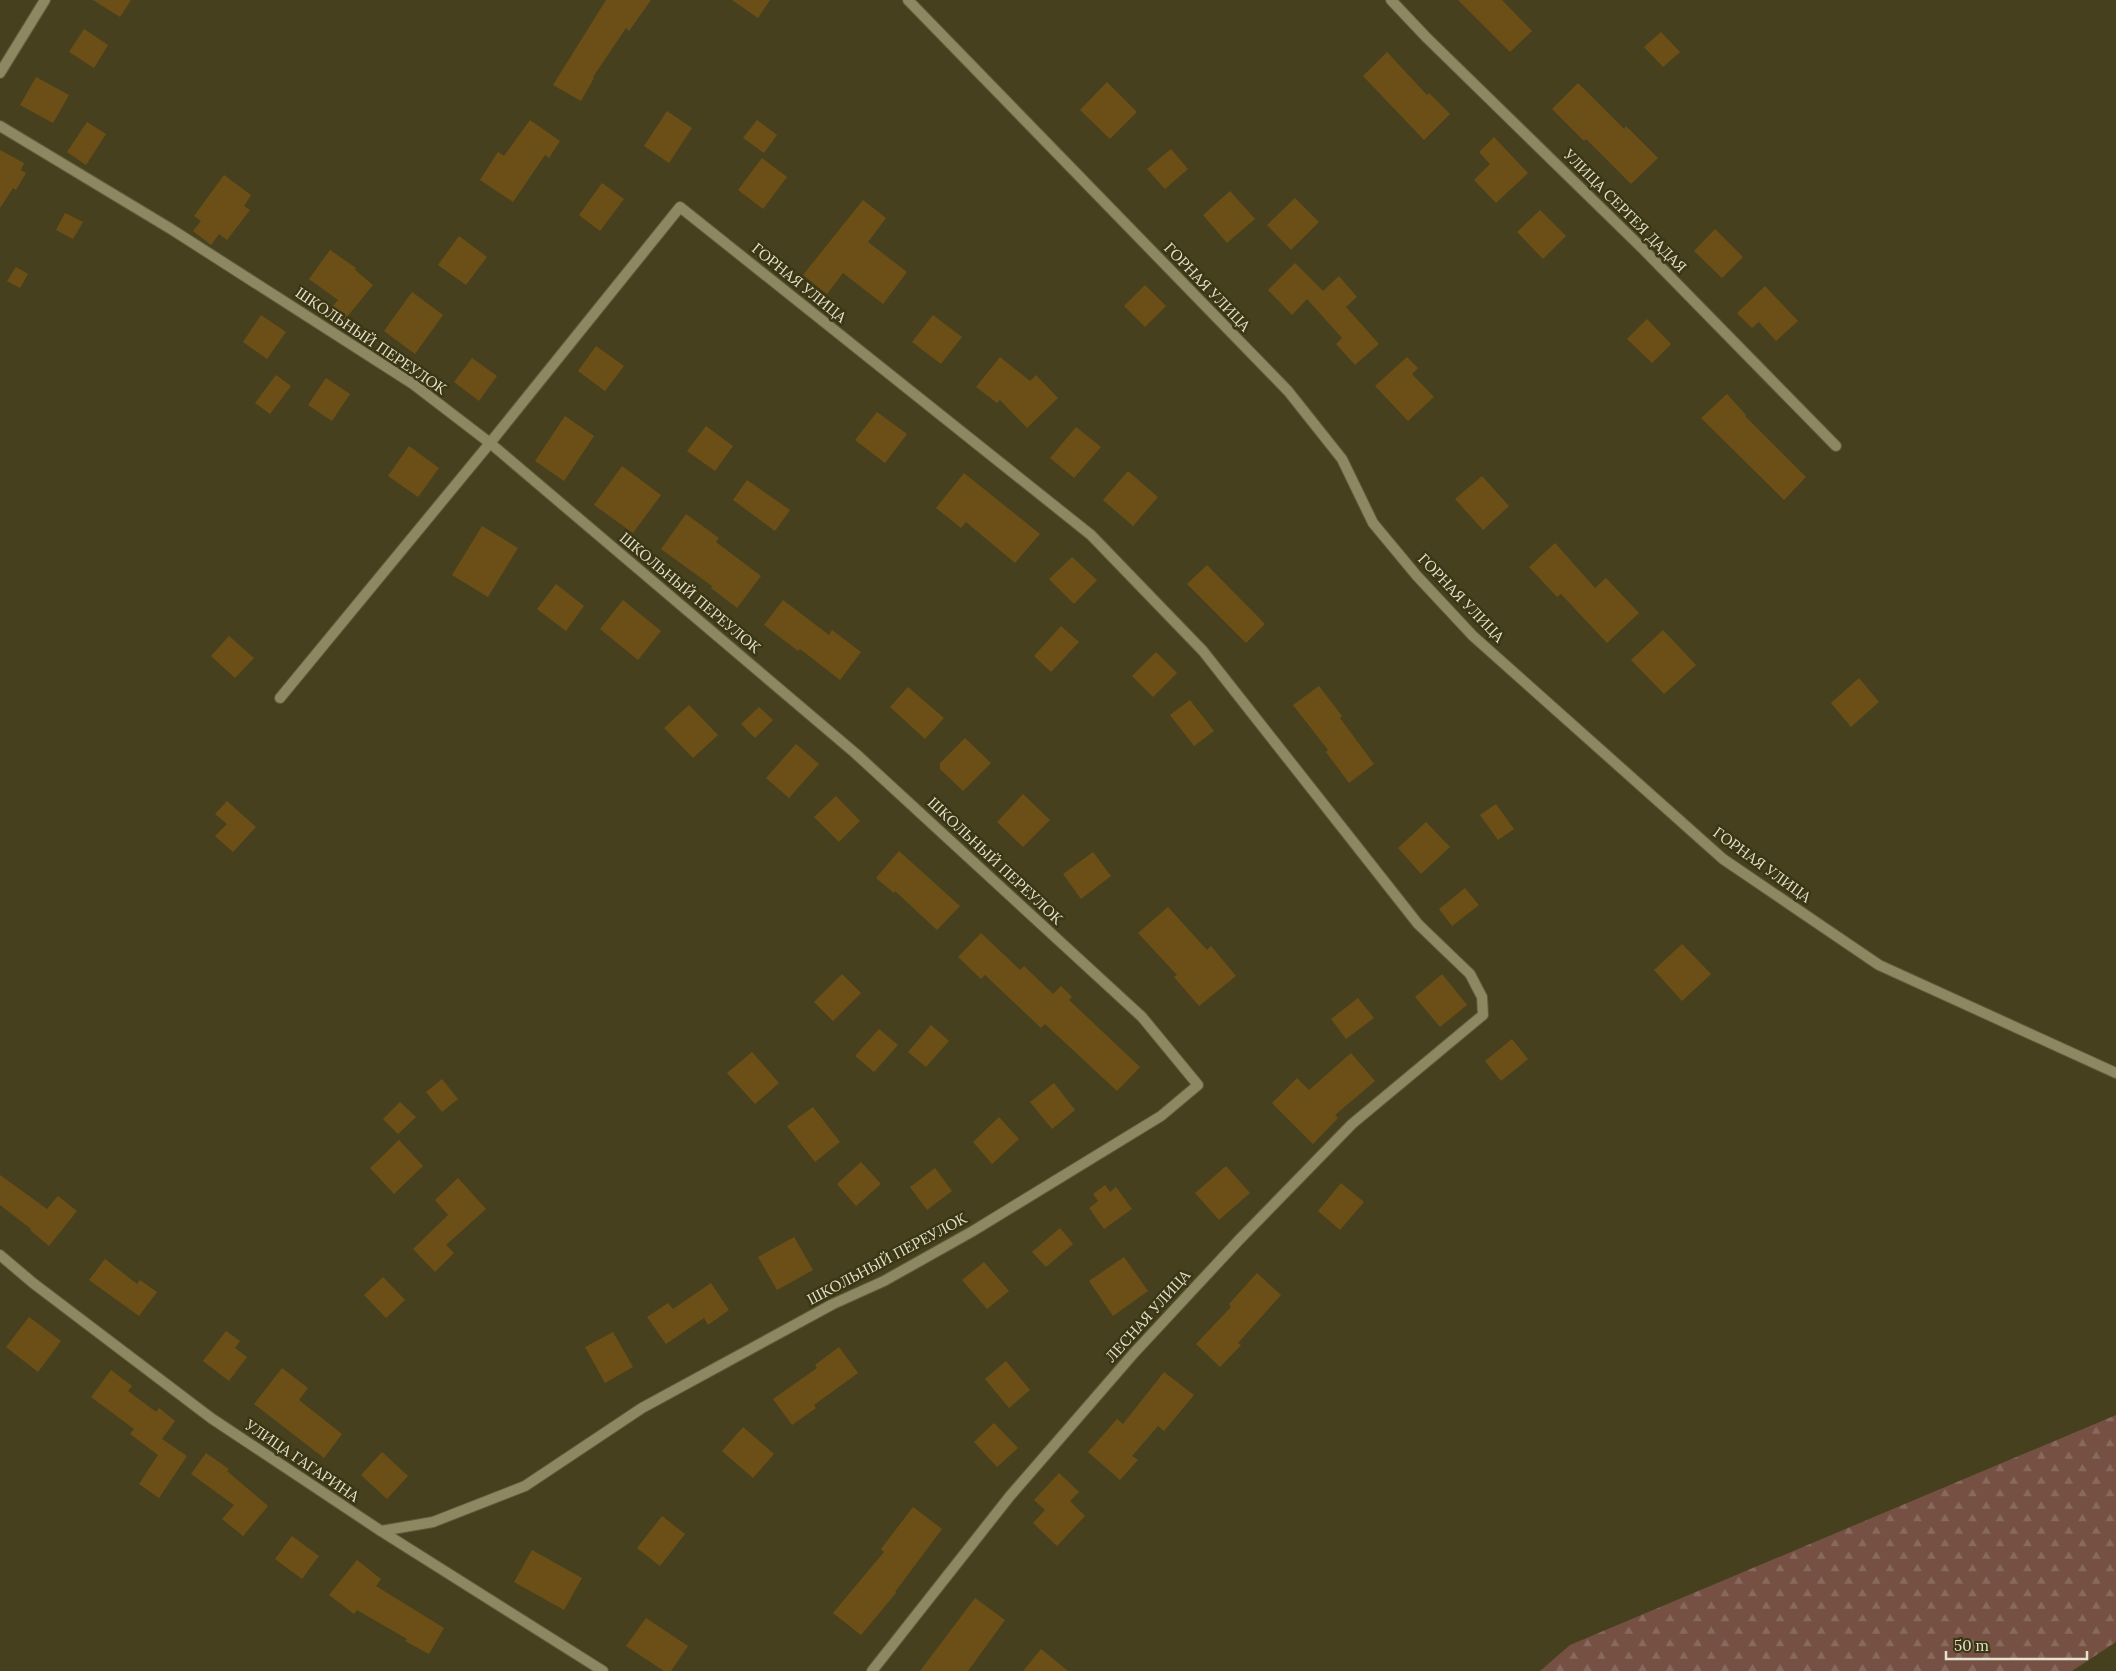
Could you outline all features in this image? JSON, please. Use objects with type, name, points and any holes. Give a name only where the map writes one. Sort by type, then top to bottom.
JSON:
[{"type":"street","points":[[0,73],[45,0]]},
{"type":"street","name":"ГОРНАЯ УЛИЦА","points":[[908,0],[1288,391],[1342,459],[1373,523],[1417,576],[1473,636],[1694,833],[1724,859],[1879,965],[2116,1073]]},
{"type":"street","name":"УЛИЦА СЕРГЕЯ ДАДАЯ","points":[[1391,0],[1426,38],[1643,249],[1836,446]]},
{"type":"street","name":"ШКОЛЬНЫЙ ПЕРЕУЛОК","points":[[0,126],[171,229],[404,378],[490,443],[856,753],[1142,1017],[1198,1085],[1161,1116],[981,1226],[884,1281],[832,1304],[642,1408],[525,1486],[433,1522],[381,1531]]},
{"type":"street","name":"ГОРНАЯ УЛИЦА","points":[[490,443],[680,207],[1091,535],[1203,651],[1418,924],[1470,974],[1482,997],[1483,1015]]},
{"type":"street","points":[[280,698],[490,443]]},
{"type":"street","name":"ЛЕСНАЯ УЛИЦА","points":[[872,1671],[1010,1496],[1134,1353],[1239,1240],[1352,1124],[1483,1015]]},
{"type":"street","name":"УЛИЦА ГАГАРИНА","points":[[0,1255],[211,1418],[381,1531],[603,1671]]},
{"type":"green space","points":[[2116,1415],[2116,1642],[2072,1671],[1540,1671],[1570,1645]]},
{"type":"building","points":[[93,0],[131,0],[120,17]]},
{"type":"building","points":[[606,0],[651,0],[629,31],[626,28],[593,77],[581,101],[553,85]]},
{"type":"building","points":[[732,0],[770,0],[758,18]]},
{"type":"building","points":[[1458,0],[1502,0],[1532,31],[1510,52]]},
{"type":"building","points":[[84,29],[108,45],[94,68],[69,52]]},
{"type":"building","points":[[1661,32],[1680,52],[1663,67],[1644,47]]},
{"type":"building","points":[[1387,52],[1427,95],[1429,93],[1450,114],[1424,140],[1363,76]]},
{"type":"building","points":[[36,77],[69,95],[53,123],[20,105]]},
{"type":"building","points":[[1107,82],[1137,112],[1110,139],[1080,110]]},
{"type":"building","points":[[1578,83],[1624,129],[1626,126],[1658,158],[1631,184],[1586,139],[1584,141],[1552,109]]},
{"type":"building","points":[[667,111],[692,128],[669,163],[644,146]]},
{"type":"building","points":[[530,120],[560,141],[549,158],[545,155],[513,202],[480,180],[498,152],[504,156]]},
{"type":"building","points":[[757,120],[777,135],[764,153],[743,138]]},
{"type":"building","points":[[87,122],[106,134],[86,165],[67,152]]},
{"type":"building","points":[[1494,137],[1528,173],[1496,203],[1474,180],[1490,164],[1479,152]]},
{"type":"building","points":[[1171,149],[1188,169],[1165,189],[1147,169]]},
{"type":"building","points":[[0,150],[24,163],[21,170],[26,173],[16,190],[13,188],[0,208]]},
{"type":"building","points":[[762,158],[787,177],[763,209],[738,190]]},
{"type":"building","points":[[224,175],[251,195],[244,206],[250,210],[227,240],[219,234],[211,245],[193,231],[201,221],[194,216]]},
{"type":"building","points":[[602,183],[624,199],[600,231],[579,215]]},
{"type":"building","points":[[1230,191],[1255,219],[1227,243],[1203,215]]},
{"type":"building","points":[[1295,198],[1319,222],[1291,250],[1267,225]]},
{"type":"building","points":[[863,200],[886,218],[868,242],[907,272],[883,304],[843,273],[827,294],[803,275]]},
{"type":"building","points":[[1540,210],[1566,236],[1543,259],[1517,232]]},
{"type":"building","points":[[65,213],[83,222],[73,239],[56,230]]},
{"type":"building","points":[[1715,229],[1743,257],[1722,278],[1694,251]]},
{"type":"building","points":[[459,236],[487,257],[466,285],[438,265]]},
{"type":"building","points":[[330,250],[356,268],[355,270],[373,285],[338,328],[324,317],[338,300],[309,279]]},
{"type":"building","points":[[1295,263],[1323,291],[1339,276],[1357,297],[1346,307],[1379,344],[1355,365],[1336,344],[1342,338],[1307,299],[1292,315],[1268,290]]},
{"type":"building","points":[[16,267],[28,274],[20,288],[7,281]]},
{"type":"building","points":[[1145,285],[1166,306],[1145,327],[1124,306]]},
{"type":"building","points":[[1765,286],[1798,321],[1776,341],[1759,322],[1752,328],[1737,313]]},
{"type":"building","points":[[412,292],[443,315],[415,354],[384,331]]},
{"type":"building","points":[[261,315],[286,332],[267,359],[243,342]]},
{"type":"building","points":[[933,315],[962,337],[941,364],[912,342]]},
{"type":"building","points":[[1647,319],[1671,344],[1652,363],[1627,339]]},
{"type":"building","points":[[596,346],[624,366],[605,391],[578,371]]},
{"type":"building","points":[[1000,357],[1030,381],[1036,375],[1058,398],[1027,428],[1000,400],[997,403],[976,387]]},
{"type":"building","points":[[1407,357],[1418,368],[1412,374],[1434,397],[1408,421],[1375,386]]},
{"type":"building","points":[[472,358],[497,376],[479,401],[454,382]]},
{"type":"building","points":[[276,375],[291,386],[270,414],[255,403]]},
{"type":"building","points":[[326,378],[350,394],[332,421],[308,405]]},
{"type":"building","points":[[1727,394],[1745,416],[1806,477],[1784,500],[1701,418]]},
{"type":"building","points":[[877,412],[907,434],[885,463],[855,440]]},
{"type":"building","points":[[565,416],[594,436],[564,481],[535,461]]},
{"type":"building","points":[[706,426],[733,446],[715,471],[687,451]]},
{"type":"building","points":[[1076,427],[1101,447],[1074,478],[1050,458]]},
{"type":"building","points":[[409,446],[439,468],[418,497],[388,476]]},
{"type":"building","points":[[622,466],[661,495],[633,533],[594,505]]},
{"type":"building","points":[[1128,471],[1158,497],[1133,526],[1103,500]]},
{"type":"building","points":[[964,473],[1040,534],[1015,563],[966,522],[961,528],[936,508]]},
{"type":"building","points":[[1482,476],[1509,506],[1483,530],[1455,499]]},
{"type":"building","points":[[747,480],[790,510],[775,531],[733,500]]},
{"type":"building","points":[[686,514],[719,538],[716,542],[761,576],[737,608],[711,588],[712,586],[661,549]]},
{"type":"building","points":[[482,526],[518,548],[488,597],[452,575]]},
{"type":"building","points":[[1555,543],[1595,588],[1606,578],[1639,613],[1607,643],[1561,594],[1557,597],[1529,567]]},
{"type":"building","points":[[1072,557],[1097,580],[1074,604],[1049,579]]},
{"type":"building","points":[[1207,565],[1265,624],[1246,643],[1187,584]]},
{"type":"building","points":[[556,584],[584,606],[566,631],[537,609]]},
{"type":"building","points":[[623,600],[661,631],[638,660],[600,629]]},
{"type":"building","points":[[783,600],[829,635],[832,630],[861,652],[840,680],[800,649],[798,651],[764,625]]},
{"type":"building","points":[[1061,626],[1079,642],[1051,672],[1034,656]]},
{"type":"building","points":[[1663,630],[1696,665],[1664,694],[1631,660]]},
{"type":"building","points":[[229,636],[254,658],[235,678],[211,656]]},
{"type":"building","points":[[1156,652],[1177,673],[1153,697],[1132,676]]},
{"type":"building","points":[[1859,678],[1879,702],[1851,727],[1831,703]]},
{"type":"building","points":[[1319,686],[1342,716],[1340,718],[1374,764],[1349,783],[1326,752],[1328,750],[1293,705]]},
{"type":"building","points":[[908,687],[944,718],[925,739],[890,707]]},
{"type":"building","points":[[1190,700],[1214,731],[1194,746],[1170,715]]},
{"type":"building","points":[[689,705],[718,735],[693,758],[664,728]]},
{"type":"building","points":[[759,707],[773,720],[755,738],[741,724]]},
{"type":"building","points":[[965,738],[991,763],[963,791],[940,769],[940,763]]},
{"type":"building","points":[[796,744],[819,764],[789,798],[766,778]]},
{"type":"building","points":[[1023,794],[1050,820],[1023,847],[997,822]]},
{"type":"building","points":[[836,796],[860,821],[839,842],[814,817]]},
{"type":"building","points":[[227,801],[256,827],[233,852],[215,836],[227,824],[215,814]]},
{"type":"building","points":[[1496,804],[1514,829],[1498,840],[1480,815]]},
{"type":"building","points":[[1426,822],[1450,847],[1421,874],[1398,848]]},
{"type":"building","points":[[899,851],[960,906],[937,930],[895,891],[894,893],[876,878]]},
{"type":"building","points":[[1093,852],[1111,876],[1081,899],[1063,874]]},
{"type":"building","points":[[1465,888],[1479,905],[1452,926],[1439,909]]},
{"type":"building","points":[[1168,907],[1207,950],[1211,946],[1236,976],[1199,1006],[1174,977],[1177,975],[1138,933]]},
{"type":"building","points":[[981,933],[1020,970],[1024,966],[1053,994],[1061,986],[1072,997],[1069,1000],[1140,1067],[1117,1091],[1045,1024],[1041,1028],[985,975],[981,979],[958,957]]},
{"type":"building","points":[[1682,944],[1711,974],[1682,1001],[1654,970]]},
{"type":"building","points":[[842,974],[861,993],[833,1021],[814,1002]]},
{"type":"building","points":[[1442,974],[1467,1005],[1440,1027],[1415,997]]},
{"type":"building","points":[[1358,998],[1374,1018],[1346,1039],[1331,1019]]},
{"type":"building","points":[[931,1025],[949,1041],[926,1067],[908,1052]]},
{"type":"building","points":[[879,1029],[898,1045],[874,1072],[855,1056]]},
{"type":"building","points":[[1512,1039],[1528,1059],[1501,1081],[1485,1061]]},
{"type":"building","points":[[752,1052],[779,1083],[755,1104],[727,1073]]},
{"type":"building","points":[[1351,1053],[1375,1081],[1335,1115],[1338,1118],[1313,1144],[1272,1103],[1297,1078],[1309,1090]]},
{"type":"building","points":[[442,1079],[458,1099],[442,1112],[426,1092]]},
{"type":"building","points":[[1054,1083],[1075,1110],[1052,1129],[1030,1102]]},
{"type":"building","points":[[400,1102],[416,1117],[398,1134],[383,1119]]},
{"type":"building","points":[[813,1107],[840,1142],[815,1162],[787,1126]]},
{"type":"building","points":[[999,1117],[1019,1139],[992,1164],[973,1142]]},
{"type":"building","points":[[399,1140],[423,1166],[394,1194],[370,1168]]},
{"type":"building","points":[[861,1162],[881,1184],[856,1206],[837,1184]]},
{"type":"building","points":[[1226,1166],[1250,1193],[1219,1220],[1195,1193]]},
{"type":"building","points":[[935,1168],[952,1191],[927,1210],[910,1187]]},
{"type":"building","points":[[0,1175],[47,1209],[58,1196],[77,1211],[49,1246],[0,1205]]},
{"type":"building","points":[[458,1178],[486,1209],[446,1245],[454,1253],[435,1272],[413,1249],[448,1215],[435,1200]]},
{"type":"building","points":[[1341,1183],[1364,1202],[1340,1230],[1318,1211]]},
{"type":"building","points":[[1105,1185],[1110,1192],[1116,1187],[1132,1209],[1104,1229],[1089,1208],[1098,1201],[1093,1194]]},
{"type":"building","points":[[1060,1228],[1073,1244],[1046,1267],[1032,1252]]},
{"type":"building","points":[[794,1237],[813,1270],[777,1290],[758,1257]]},
{"type":"building","points":[[1124,1257],[1148,1291],[1113,1316],[1089,1281]]},
{"type":"building","points":[[105,1259],[137,1284],[140,1280],[157,1292],[139,1316],[89,1280]]},
{"type":"building","points":[[984,1262],[1009,1291],[987,1309],[962,1280]]},
{"type":"building","points":[[1257,1273],[1281,1295],[1238,1343],[1241,1345],[1220,1367],[1196,1344],[1231,1307],[1229,1304]]},
{"type":"building","points":[[383,1277],[405,1300],[386,1318],[364,1295]]},
{"type":"building","points":[[711,1283],[729,1310],[708,1325],[704,1318],[666,1344],[647,1317],[668,1303],[673,1309]]},
{"type":"building","points":[[29,1317],[61,1341],[38,1372],[6,1347]]},
{"type":"building","points":[[226,1331],[240,1341],[235,1348],[247,1357],[229,1381],[203,1361]]},
{"type":"building","points":[[613,1332],[633,1367],[605,1383],[585,1347]]},
{"type":"building","points":[[839,1347],[858,1373],[814,1405],[816,1408],[792,1425],[773,1399],[817,1368],[815,1365]]},
{"type":"building","points":[[1006,1361],[1030,1390],[1009,1408],[985,1379]]},
{"type":"building","points":[[282,1368],[308,1388],[299,1400],[342,1434],[324,1458],[254,1404]]},
{"type":"building","points":[[111,1370],[132,1386],[128,1391],[156,1412],[159,1408],[175,1421],[162,1439],[187,1456],[159,1498],[139,1484],[158,1455],[130,1434],[134,1429],[91,1397]]},
{"type":"building","points":[[1164,1372],[1194,1395],[1164,1431],[1158,1426],[1132,1456],[1138,1460],[1120,1480],[1088,1452],[1117,1419],[1123,1424]]},
{"type":"building","points":[[994,1423],[1018,1448],[997,1467],[974,1442]]},
{"type":"building","points":[[743,1427],[774,1454],[753,1478],[722,1451]]},
{"type":"building","points":[[382,1452],[408,1476],[387,1499],[361,1475]]},
{"type":"building","points":[[206,1453],[229,1469],[227,1471],[268,1506],[243,1536],[222,1519],[234,1505],[191,1474]]},
{"type":"building","points":[[1059,1473],[1079,1492],[1070,1501],[1085,1516],[1057,1546],[1033,1523],[1045,1510],[1034,1500]]},
{"type":"building","points":[[913,1507],[942,1529],[896,1593],[861,1635],[833,1613],[884,1552],[881,1549]]},
{"type":"building","points":[[662,1516],[685,1534],[660,1566],[637,1548]]},
{"type":"building","points":[[292,1536],[319,1556],[302,1579],[275,1559]]},
{"type":"building","points":[[532,1550],[582,1578],[564,1610],[514,1582]]},
{"type":"building","points":[[357,1560],[381,1579],[376,1586],[444,1628],[429,1654],[357,1610],[354,1614],[329,1595]]},
{"type":"building","points":[[975,1598],[1005,1620],[968,1671],[920,1671]]},
{"type":"building","points":[[646,1618],[688,1646],[671,1671],[664,1671],[626,1646]]},
{"type":"building","points":[[1041,1649],[1068,1671],[1023,1671]]}]
